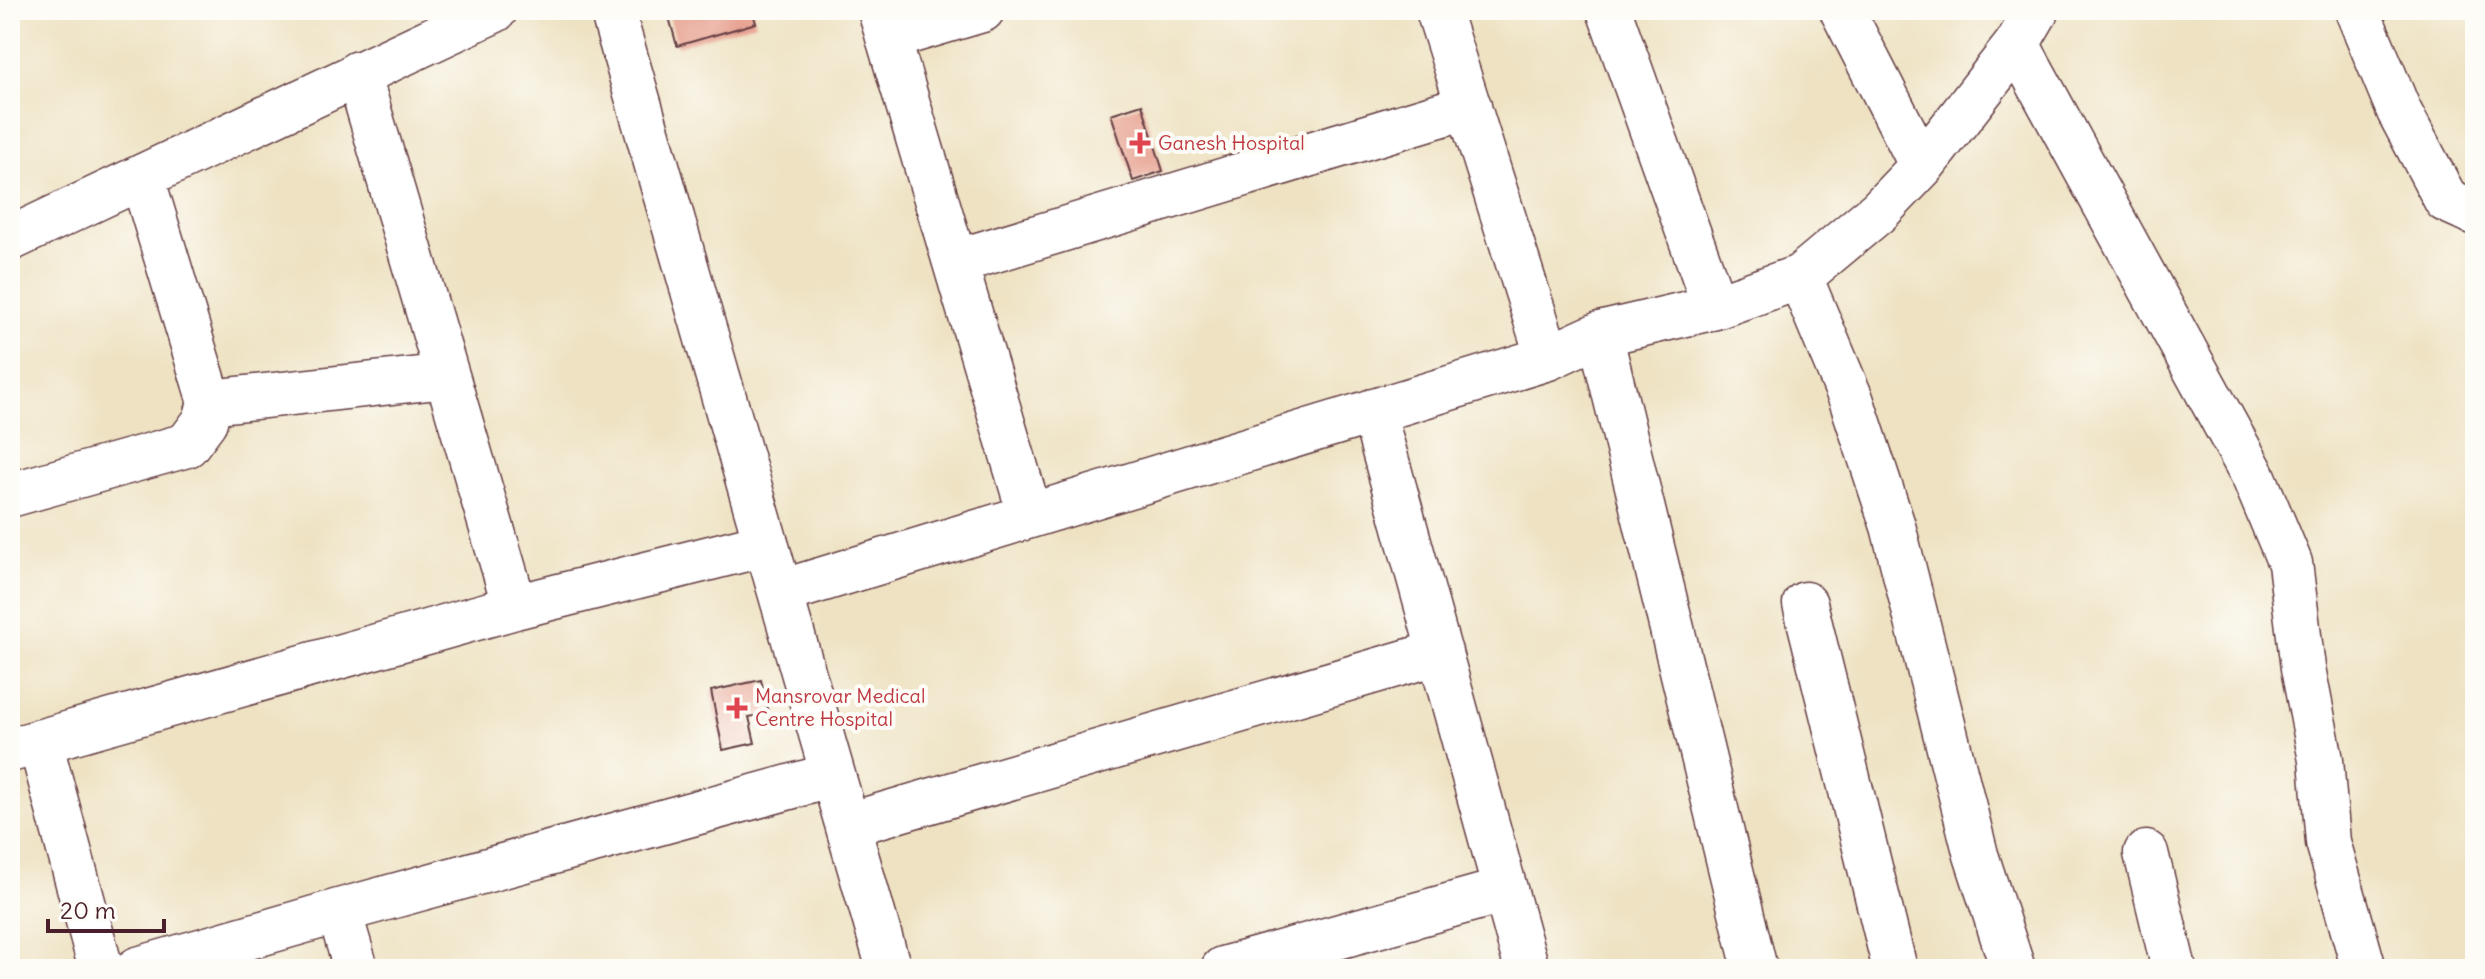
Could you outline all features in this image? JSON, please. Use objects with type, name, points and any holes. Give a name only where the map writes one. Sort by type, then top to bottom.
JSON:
[{"type":"street","points":[[10,239],[495,10]]},
{"type":"street","points":[[612,10],[889,969]]},
{"type":"street","points":[[982,10],[884,24],[1030,515]]},
{"type":"street","points":[[1438,10],[1548,358]]},
{"type":"street","points":[[1609,10],[1715,307]]},
{"type":"street","points":[[1842,10],[1922,166]]},
{"type":"street","points":[[2357,10],[2399,111],[2446,200],[2475,213]]},
{"type":"street","points":[[781,592],[1548,358],[1600,334],[1715,307],[1800,277],[1879,211],[1922,166],[2027,27],[2253,475],[2290,563],[2303,668],[2321,760],[2328,842],[2364,969]]},
{"type":"street","points":[[358,73],[515,607]]},
{"type":"street","points":[[955,262],[1469,106]]},
{"type":"street","points":[[10,495],[187,445],[205,421],[210,402],[142,177]]},
{"type":"street","points":[[1800,277],[1851,399],[1893,526],[1976,855],[2013,969]]},
{"type":"street","points":[[1600,334],[1755,969]]},
{"type":"street","points":[[210,402],[447,376]]},
{"type":"street","points":[[1373,411],[1527,969]]},
{"type":"street","points":[[101,969],[25,746],[515,607],[766,544]]},
{"type":"street","points":[[1805,604],[1895,969]]},
{"type":"street","points":[[848,825],[1440,652]]},
{"type":"street","points":[[138,969],[833,775]]},
{"type":"street","points":[[2146,853],[2174,969]]},
{"type":"street","points":[[1223,969],[1505,890]]},
{"type":"street","points":[[339,911],[356,969]]},
{"type":"building","points":[[667,10],[752,10],[756,23],[677,46]]},
{"type":"building","points":[[1142,104],[1163,171],[1133,181],[1111,114]]},
{"type":"building","points":[[761,680],[769,713],[749,717],[755,743],[723,750],[711,691]]},
{"type":"place","name":"Ganesh Hospital","points":[[1140,143]]},
{"type":"place","name":"Mansrovar Medical Centre Hospital","points":[[737,708]]}]
